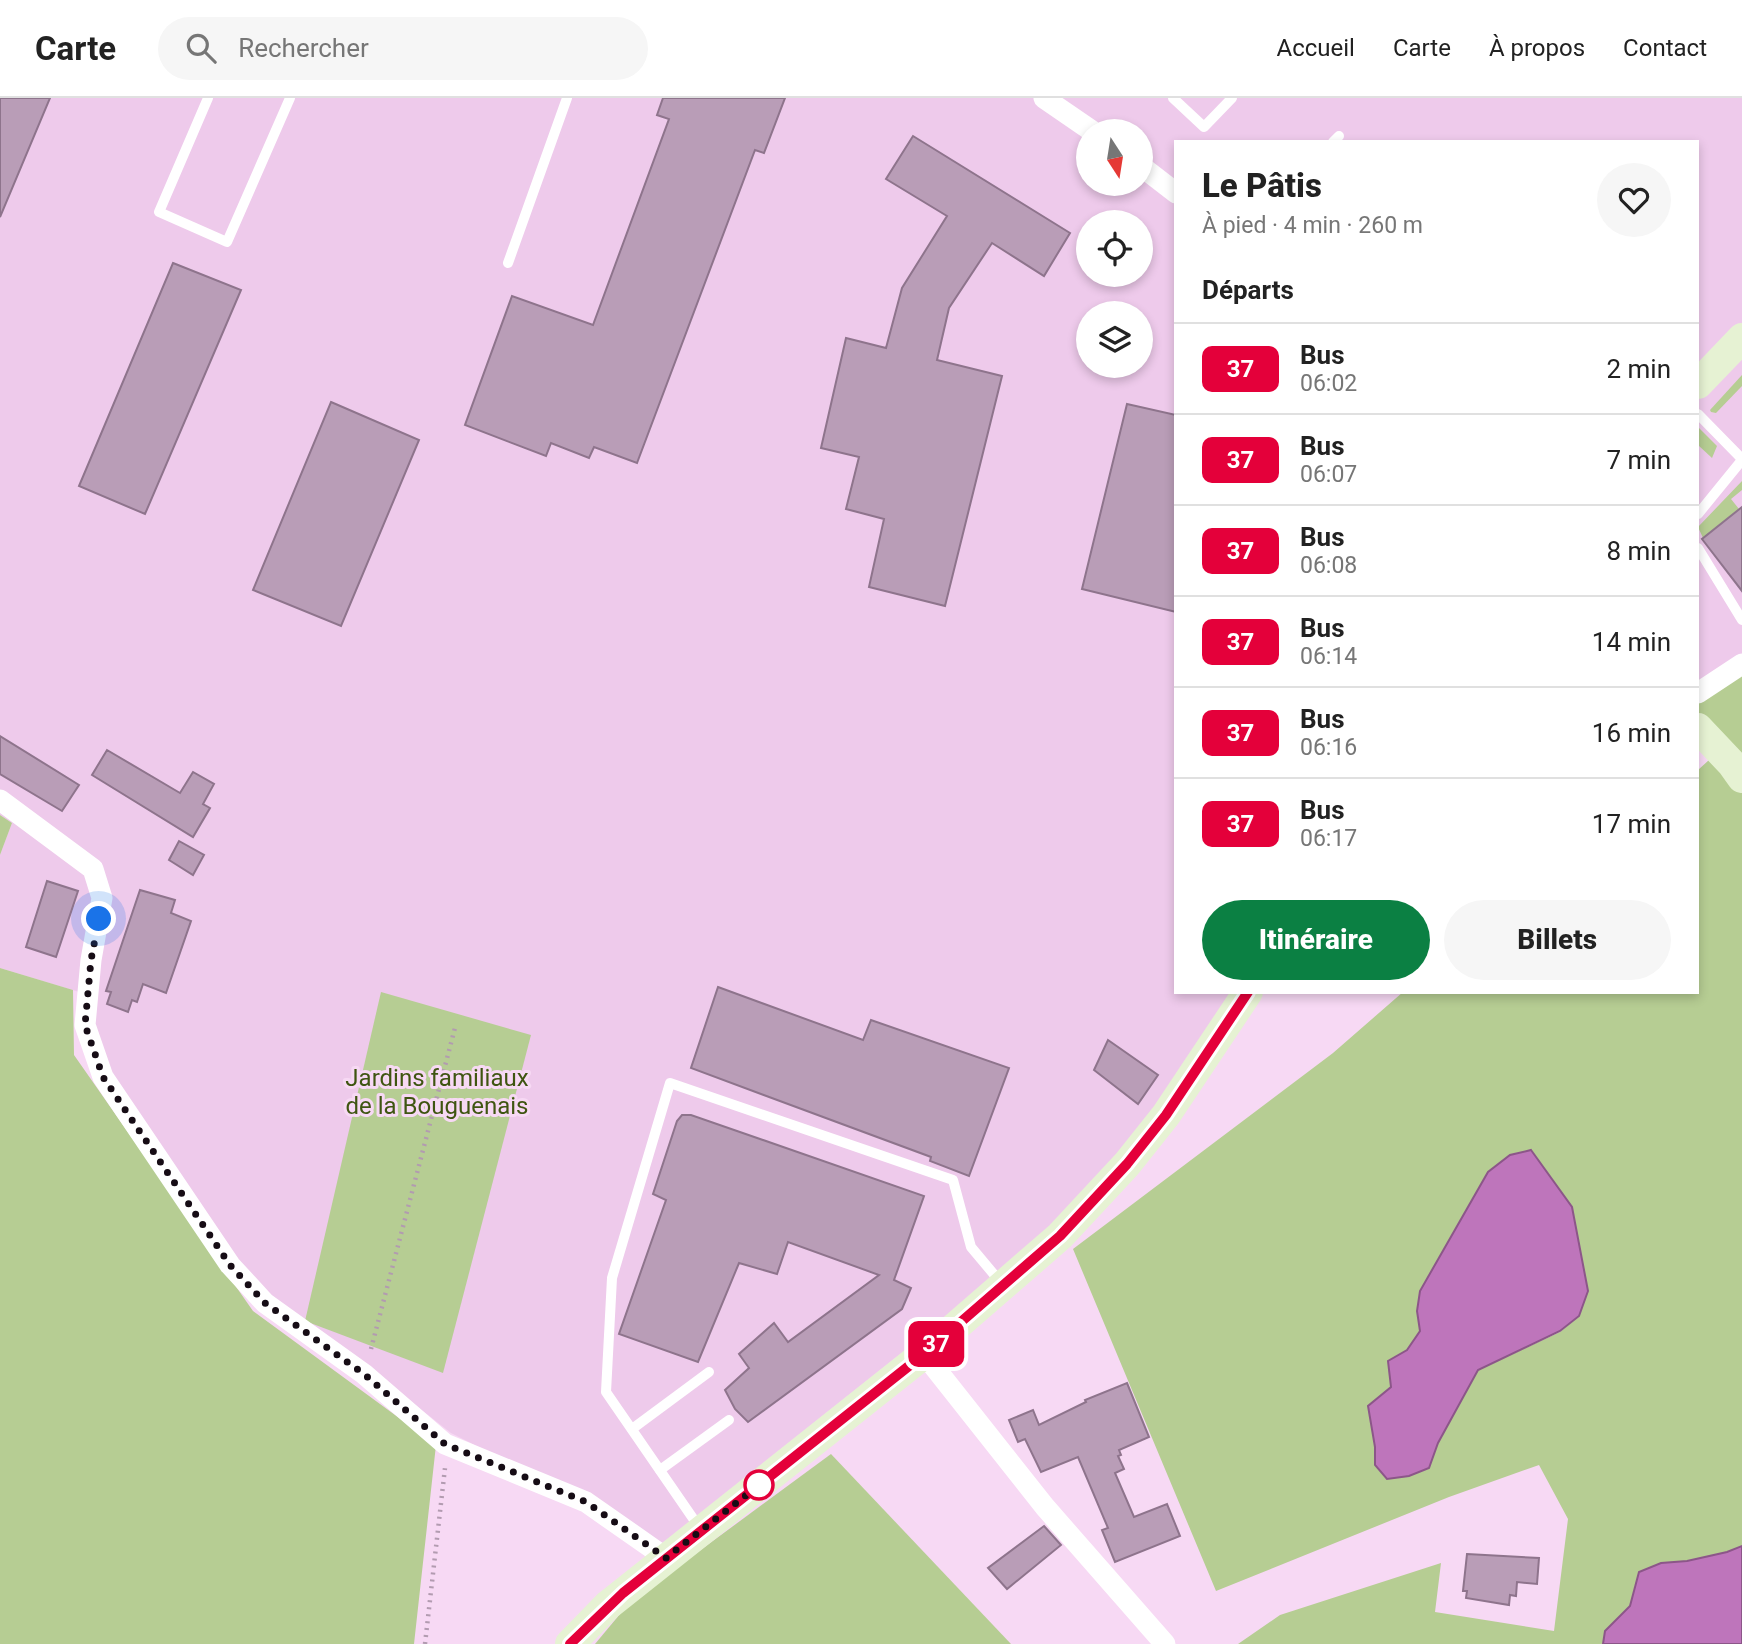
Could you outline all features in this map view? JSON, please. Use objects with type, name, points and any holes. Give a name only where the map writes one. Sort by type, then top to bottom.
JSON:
[{"type":"main road","points":[[1699,383],[1742,338]]},
{"type":"main road","points":[[1699,729],[1739,768]]},
{"type":"main road","points":[[570,1644],[608,1605],[924,1354],[1060,1236],[1127,1164],[1166,1115],[1247,994]]},
{"type":"street","points":[[1044,98],[1076,120]]},
{"type":"street","points":[[1153,175],[1174,191]]},
{"type":"street","points":[[1699,693],[1742,664]]},
{"type":"street","points":[[0,800],[93,869],[102,898],[91,960],[85,1025],[103,1077],[230,1265],[265,1303],[364,1374],[445,1444],[586,1502],[666,1558]]},
{"type":"street","points":[[924,1354],[1045,1507],[1164,1644]]},
{"type":"lane","points":[[208,98],[159,212],[227,242],[290,98]]},
{"type":"lane","points":[[508,263],[567,98]]},
{"type":"lane","points":[[1173,98],[1204,127],[1232,98]]},
{"type":"lane","points":[[1699,415],[1742,459],[1699,513]]},
{"type":"lane","points":[[1699,550],[1742,620]]},
{"type":"lane","points":[[701,1530],[606,1392],[612,1278],[670,1083],[953,1180],[971,1247],[1003,1286]]},
{"type":"lane","points":[[632,1429],[709,1372]]},
{"type":"lane","points":[[660,1470],[729,1420]]},
{"type":"path","points":[[376,1330],[456,1024]]},
{"type":"path","points":[[425,1644],[446,1458]]},
{"type":"shaded area","points":[[0,98],[1742,98],[1742,667],[1699,697],[1699,140],[1174,140],[1174,994],[1231,994],[1160,1101],[1110,1164],[1051,1227],[977,1293],[659,1546],[582,1499],[451,1433],[367,1367],[277,1304],[236,1260],[117,1091],[98,1049],[89,995],[0,968],[0,855],[12,823],[0,815]]},
{"type":"shaded area","points":[[1531,1150],[1572,1207],[1588,1291],[1579,1316],[1560,1331],[1478,1370],[1438,1443],[1429,1468],[1409,1476],[1387,1479],[1375,1465],[1375,1447],[1368,1406],[1391,1387],[1388,1361],[1407,1350],[1420,1331],[1417,1311],[1420,1291],[1488,1172],[1510,1155]]},
{"type":"shaded area","points":[[1742,1546],[1742,1644],[1603,1644],[1605,1631],[1630,1606],[1639,1572],[1661,1563],[1687,1561]]},
{"type":"green space","points":[[1742,375],[1742,386],[1716,413],[1711,412],[1710,410]]},
{"type":"green space","points":[[1699,428],[1717,446],[1712,458],[1699,446]]},
{"type":"green space","points":[[1742,481],[1742,490],[1731,499],[1739,509],[1703,538],[1699,526]]},
{"type":"green space","points":[[1742,667],[1742,1546],[1687,1561],[1661,1563],[1635,1585],[1630,1606],[1605,1631],[1603,1644],[1238,1644],[1280,1615],[1441,1563],[1435,1612],[1554,1631],[1568,1519],[1539,1465],[1449,1497],[1216,1591],[1073,1249],[1333,1053],[1401,994],[1699,994],[1699,769],[1709,760],[1716,734],[1699,714],[1699,697]],"holes":[[[1510,1155],[1579,1316],[1560,1332],[1478,1370],[1438,1443],[1429,1468],[1375,1465],[1369,1406],[1391,1387],[1388,1361],[1407,1350],[1420,1331],[1417,1311],[1420,1291],[1488,1172]]]},
{"type":"green space","points":[[0,815],[12,823],[0,855]]},
{"type":"green space","points":[[0,968],[73,990],[74,1055],[253,1311],[436,1445],[414,1644],[0,1644]]},
{"type":"green space","name":"Jardins familiaux de la Bouguenais","points":[[381,992],[531,1035],[443,1373],[305,1321]]},
{"type":"green space","points":[[831,1454],[1011,1644],[595,1644],[630,1602]]},
{"type":"building","points":[[0,98],[50,98],[0,217]]},
{"type":"building","points":[[663,98],[785,98],[764,153],[755,150],[637,463],[594,447],[589,458],[551,443],[546,456],[465,425],[512,296],[593,325],[669,119],[657,115]]},
{"type":"building","points":[[913,136],[1070,233],[1044,276],[992,243],[949,308],[937,360],[1002,376],[945,606],[869,587],[884,519],[846,509],[859,457],[821,448],[846,338],[886,348],[902,288],[947,216],[886,179]]},
{"type":"building","points":[[173,263],[241,290],[145,514],[79,486]]},
{"type":"building","points":[[331,402],[419,440],[341,626],[253,590]]},
{"type":"building","points":[[1127,404],[1174,415],[1174,612],[1082,589]]},
{"type":"building","points":[[1742,507],[1742,591],[1702,539]]},
{"type":"building","points":[[0,736],[79,785],[62,811],[0,774]]},
{"type":"building","points":[[107,750],[180,793],[193,772],[214,784],[203,804],[210,808],[193,837],[92,775]]},
{"type":"building","points":[[179,841],[204,855],[193,875],[169,860]]},
{"type":"building","points":[[47,881],[78,891],[56,957],[26,947]]},
{"type":"building","points":[[140,890],[175,900],[171,913],[191,921],[166,993],[143,984],[137,1002],[132,1000],[128,1012],[107,1004],[111,992],[106,991]]},
{"type":"building","points":[[718,987],[863,1040],[871,1020],[1009,1068],[969,1176],[930,1161],[931,1157],[691,1068]]},
{"type":"building","points":[[1108,1040],[1158,1075],[1138,1104],[1094,1070]]},
{"type":"building","points":[[682,1115],[691,1115],[924,1196],[894,1280],[911,1288],[902,1309],[748,1422],[735,1409],[725,1390],[749,1368],[739,1354],[774,1323],[788,1342],[879,1275],[788,1242],[777,1274],[739,1263],[698,1362],[619,1334],[666,1200],[653,1194],[677,1121]]},
{"type":"building","points":[[1127,1383],[1149,1437],[1119,1450],[1121,1455],[1118,1456],[1124,1469],[1115,1473],[1134,1517],[1167,1504],[1180,1536],[1115,1562],[1102,1530],[1108,1528],[1078,1457],[1041,1472],[1025,1439],[1018,1442],[1009,1420],[1033,1410],[1039,1425],[1086,1402],[1085,1400]]},
{"type":"building","points":[[1044,1526],[1061,1545],[1007,1589],[988,1568]]},
{"type":"building","points":[[1467,1554],[1539,1558],[1537,1584],[1517,1582],[1516,1596],[1510,1595],[1509,1605],[1466,1598],[1467,1591],[1463,1591]]},
{"type":"bus line","name":"37","points":[[570,1644],[608,1605],[924,1354],[1060,1236],[1127,1164],[1166,1115],[1247,994]]},
{"type":"route","points":[[99,919],[91,960],[85,1025],[103,1077],[230,1265],[265,1303],[364,1374],[445,1444],[586,1502],[666,1558],[759,1485]]}]
